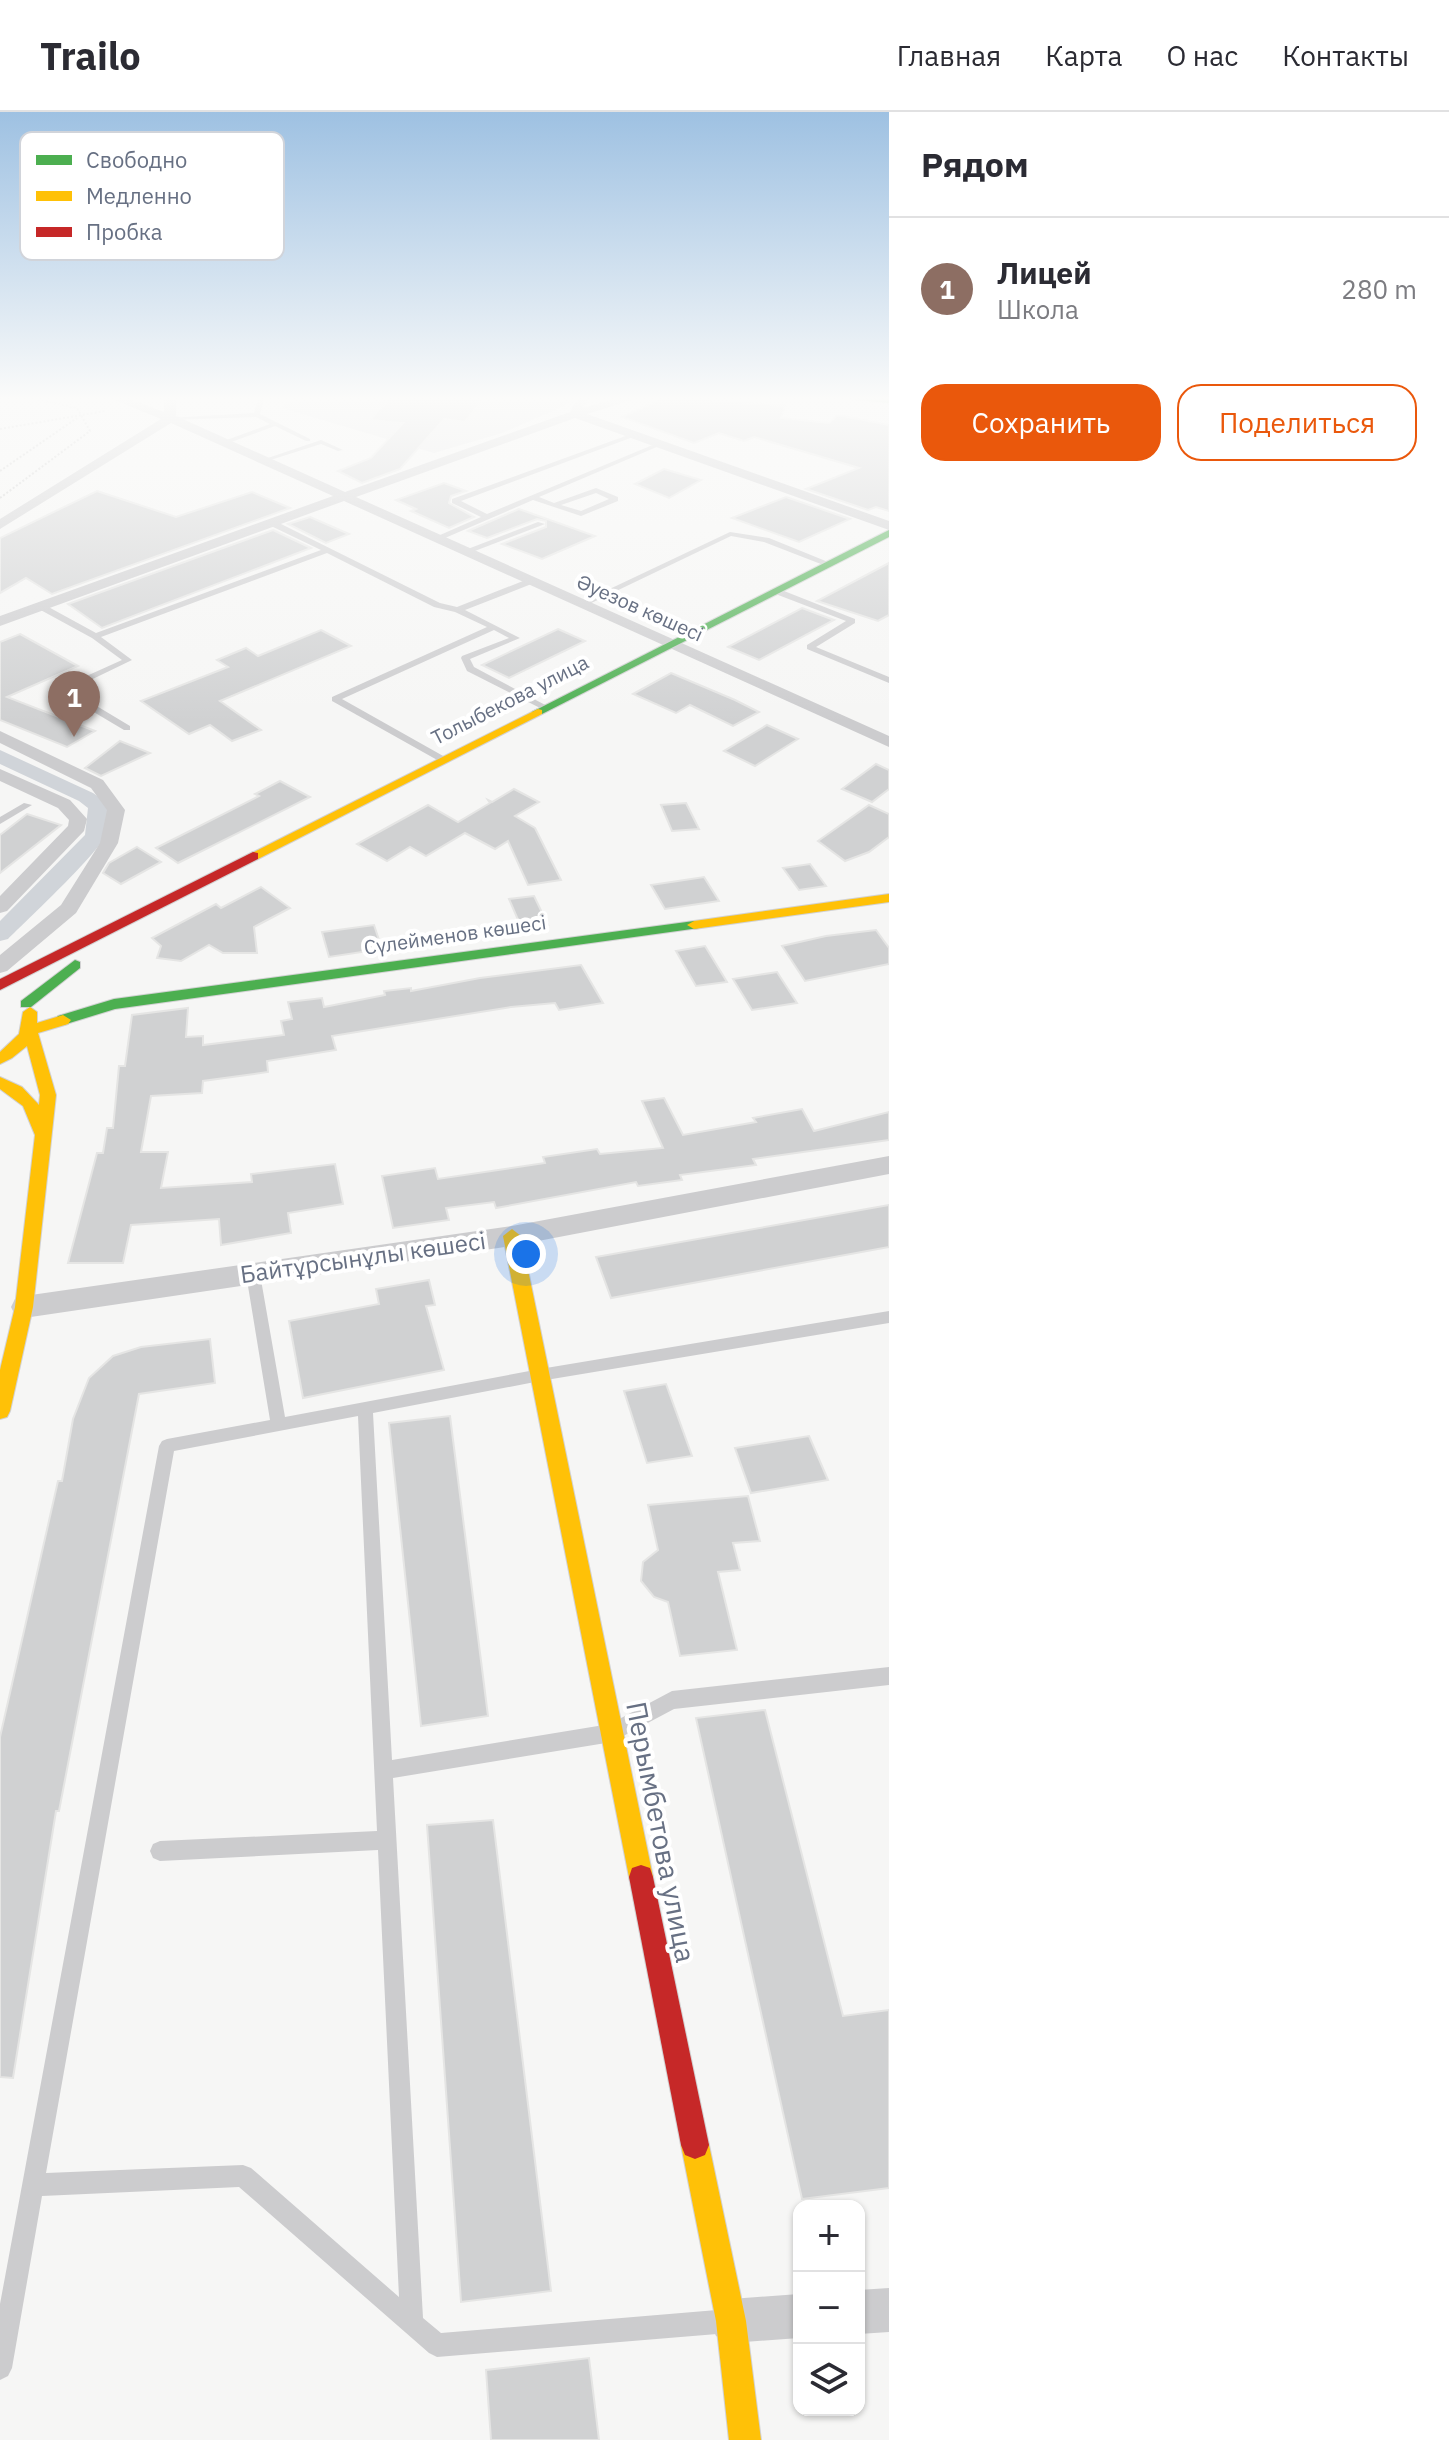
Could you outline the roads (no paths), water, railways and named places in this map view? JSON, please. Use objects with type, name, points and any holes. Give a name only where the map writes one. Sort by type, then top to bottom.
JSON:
[{"type":"street","points":[[0,525],[32,505]]},
{"type":"street","points":[[0,621],[323,505]]},
{"type":"street","name":"Әуезов көшесі","points":[[357,505],[887,738]]},
{"type":"street","points":[[828,505],[889,526]]},
{"type":"street","name":"Толыбекова улица","points":[[150,906],[889,533]]},
{"type":"street","points":[[0,736],[97,784],[116,810],[109,843],[69,909],[0,966]]},
{"type":"street","points":[[0,774],[64,804],[78,819],[77,827],[0,907]]},
{"type":"street","name":"Сүлейменов көшесі","points":[[30,1030],[114,1004],[889,898]]},
{"type":"street","points":[[0,985],[150,906]]},
{"type":"street","points":[[26,1004],[150,906]]},
{"type":"street","points":[[0,991],[26,1004],[30,1012],[30,1030],[48,1095],[24,1307],[0,1411]]},
{"type":"street","points":[[0,1059],[22,1043],[30,1030]]},
{"type":"street","points":[[0,1082],[16,1089],[35,1105],[44,1139]]},
{"type":"street","name":"Байтұрсынұлы көшесі","points":[[24,1307],[512,1236],[889,1165]]},
{"type":"street","name":"Перымбетова улица","points":[[512,1236],[731,2321],[745,2440]]},
{"type":"street","points":[[865,2312],[889,2310]]},
{"type":"street","points":[[731,2321],[793,2316]]},
{"type":"lane","points":[[462,505],[486,517]]},
{"type":"lane","points":[[435,539],[514,505]]},
{"type":"lane","points":[[554,505],[581,514],[602,505]]},
{"type":"lane","points":[[272,523],[437,605],[458,610],[516,638],[465,658],[470,669],[545,707]]},
{"type":"lane","points":[[464,552],[541,524]]},
{"type":"lane","points":[[582,604],[730,534],[766,540],[829,564]]},
{"type":"lane","points":[[95,636],[327,550]]},
{"type":"lane","points":[[458,610],[531,581]]},
{"type":"lane","points":[[776,591],[852,621],[810,647],[889,680]]},
{"type":"lane","points":[[40,606],[95,636],[128,660],[63,690],[127,728]]},
{"type":"lane","points":[[442,759],[335,699],[494,627]]},
{"type":"lane","points":[[0,821],[27,805]]},
{"type":"lane","points":[[253,1274],[279,1425]]},
{"type":"lane","points":[[0,2368],[167,1446],[540,1375],[889,1317]]},
{"type":"lane","points":[[365,1409],[412,2323]]},
{"type":"lane","points":[[383,1771],[612,1733],[672,1700],[889,1676]]},
{"type":"lane","points":[[160,1851],[387,1840]]},
{"type":"lane","points":[[33,2185],[243,2176],[437,2345],[731,2321]]},
{"type":"waterway","points":[[0,756],[86,797],[98,805],[100,814],[95,837],[0,934]]},
{"type":"place","name":"Лицей","points":[[74,737]]}]
